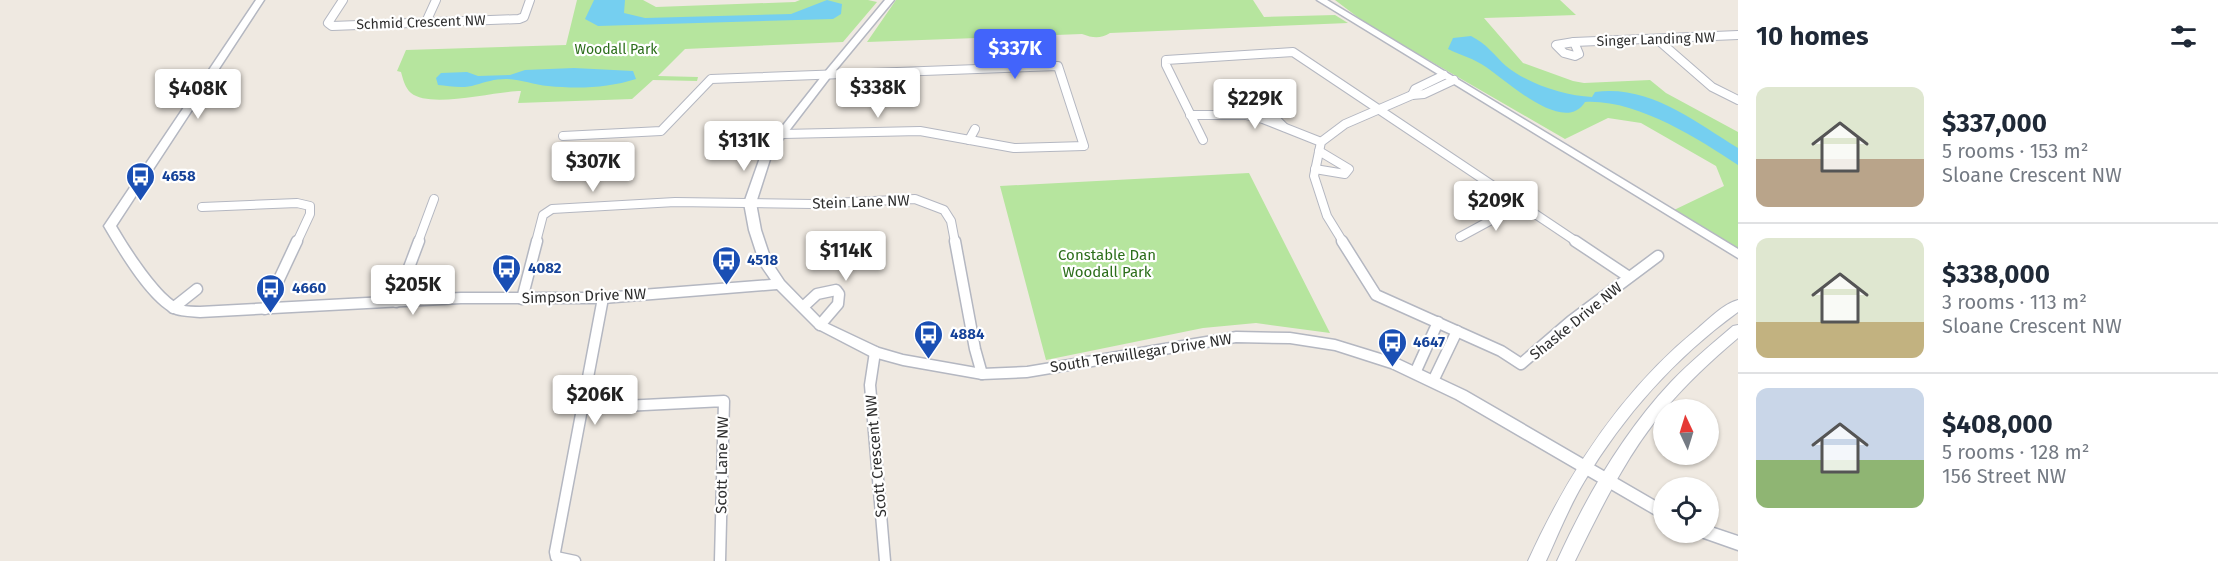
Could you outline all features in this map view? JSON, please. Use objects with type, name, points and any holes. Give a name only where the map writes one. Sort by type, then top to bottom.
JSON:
[{"type":"main road","points":[[1537,561],[1584,468],[1640,393],[1701,333],[1738,305]]},
{"type":"main road","points":[[1566,561],[1607,481],[1642,430],[1675,386],[1738,330]]},
{"type":"street","points":[[198,289],[173,308],[165,302],[126,254],[111,226],[260,0]]},
{"type":"street","name":"Schmid Crescent NW","points":[[343,0],[328,23],[332,26],[519,19],[524,17],[530,0]]},
{"type":"street","points":[[426,22],[436,0]]},
{"type":"street","points":[[522,299],[543,215],[546,211],[675,202],[750,203],[768,152],[828,74],[890,0]]},
{"type":"street","points":[[1321,0],[1738,254]]},
{"type":"street","name":"Singer Landing NW","points":[[1574,42],[1738,36]]},
{"type":"street","points":[[1658,40],[1712,87],[1738,100]]},
{"type":"street","name":"Shaske Drive NW","points":[[1190,115],[1166,65],[1168,58],[1293,52],[1629,277]]},
{"type":"street","points":[[563,136],[661,131],[711,79],[1058,66],[1084,146],[1014,148],[920,131],[783,134]]},
{"type":"street","points":[[1320,147],[1345,124],[1412,95],[1424,94],[1449,78]]},
{"type":"street","points":[[1203,140],[1190,115],[1246,115],[1285,128],[1320,147],[1349,169],[1345,174],[1315,169]]},
{"type":"street","points":[[969,140],[975,129]]},
{"type":"street","name":"Shaske Drive NW","points":[[1320,147],[1314,176],[1327,216],[1376,295],[1501,351],[1521,364],[1528,361],[1537,349],[1559,331],[1658,256]]},
{"type":"street","points":[[396,302],[434,199]]},
{"type":"street","name":"Stein Lane NW","points":[[750,203],[812,204],[915,199],[944,210],[951,221],[975,349],[982,374]]},
{"type":"street","points":[[202,207],[297,203],[310,206],[310,214],[265,309]]},
{"type":"street","name":"South Terwillegar Drive NW","points":[[750,203],[755,230],[766,264],[780,284],[820,325],[875,352],[903,360],[982,374],[1027,372],[1208,340],[1260,336],[1335,345],[1376,357],[1461,395],[1653,508]]},
{"type":"street","points":[[1460,237],[1519,205]]},
{"type":"street","name":"Simpson Drive NW","points":[[173,308],[192,312],[461,298],[603,298],[780,284]]},
{"type":"street","points":[[803,307],[817,294],[836,290],[839,294],[838,304],[820,325]]},
{"type":"street","points":[[575,561],[559,559],[555,552],[603,298]]},
{"type":"street","points":[[1415,373],[1438,322]]},
{"type":"street","points":[[1433,381],[1457,331]]},
{"type":"street","name":"Scott Crescent NW","points":[[875,352],[870,385],[885,561]]},
{"type":"street","name":"Scott Lane NW","points":[[584,408],[724,401],[720,561]]},
{"type":"street","points":[[1719,536],[1738,543]]},
{"type":"green space","name":"Woodall Park","points":[[577,0],[643,0],[656,7],[800,0],[877,2],[843,42],[685,49],[658,76],[698,77],[697,81],[653,80],[632,99],[518,103],[521,91],[464,98],[420,98],[411,93],[401,72],[397,71],[406,50],[566,45]]},
{"type":"green space","points":[[896,0],[1253,0],[1264,17],[1335,15],[1348,23],[1110,33],[1096,37],[1082,34],[867,42]]},
{"type":"green space","points":[[1335,0],[1560,0],[1576,15],[1484,18],[1523,63],[1584,83],[1650,80],[1666,93],[1738,132],[1738,249],[1674,210],[1724,186],[1716,166],[1641,123],[1608,118],[1565,139],[1368,25]]},
{"type":"green space","name":"Constable Dan Woodall Park","points":[[1249,173],[1330,333],[1256,323],[1203,328],[1046,360],[1000,186]]},
{"type":"water","points":[[594,0],[625,0],[624,13],[645,18],[791,14],[827,0],[842,4],[841,14],[833,19],[598,26],[585,19]]},
{"type":"water","points":[[1471,36],[1486,46],[1506,66],[1547,88],[1592,97],[1595,92],[1615,91],[1635,94],[1671,107],[1738,148],[1738,165],[1685,132],[1645,113],[1605,103],[1585,102],[1576,111],[1563,113],[1535,102],[1482,64],[1448,49],[1453,38]]},
{"type":"water","points":[[574,68],[633,71],[636,79],[604,86],[570,87],[502,79],[461,87],[438,85],[436,78],[441,73],[467,72],[478,76],[510,75],[525,70]]},
{"type":"place","name":"4658","points":[[141,202]]},
{"type":"place","name":"4518","points":[[726,286]]},
{"type":"place","name":"4082","points":[[507,294]]},
{"type":"place","name":"4660","points":[[271,314]]},
{"type":"place","name":"4884","points":[[929,360]]},
{"type":"place","name":"4647","points":[[1392,368]]}]
